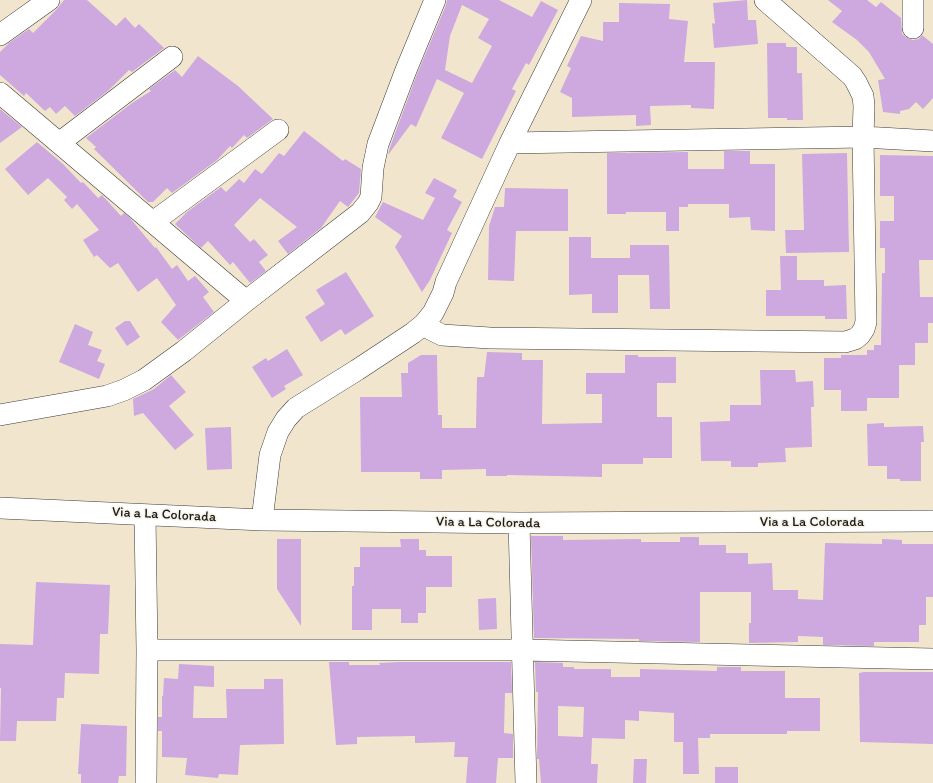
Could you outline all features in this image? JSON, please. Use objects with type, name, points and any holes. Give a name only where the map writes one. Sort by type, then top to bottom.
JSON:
[{"type":"street","points":[[0,35],[49,0]]},
{"type":"street","points":[[0,415],[90,400],[107,396],[134,386],[184,351],[360,213],[368,203],[372,191],[373,168],[378,144],[406,70],[435,0]]},
{"type":"street","points":[[262,520],[270,455],[278,432],[286,419],[296,408],[357,370],[424,324],[433,314],[439,303],[446,282],[510,143],[581,0]]},
{"type":"street","points":[[424,324],[436,333],[455,337],[845,342],[850,341],[860,335],[866,322],[863,96],[852,76],[765,0]]},
{"type":"street","points":[[912,0],[913,28]]},
{"type":"street","points":[[60,143],[172,57]]},
{"type":"street","points":[[0,93],[246,301]]},
{"type":"street","points":[[153,222],[278,130]]},
{"type":"street","points":[[510,143],[863,137],[933,141]]},
{"type":"street","name":"Via a La Colorada","points":[[0,508],[262,520],[518,523],[933,521]]},
{"type":"street","name":"Via a La Colorada","points":[[0,517],[44,510]]},
{"type":"street","points":[[145,515],[147,650],[146,783]]},
{"type":"street","points":[[518,523],[526,783]]},
{"type":"street","points":[[147,650],[522,650],[933,659]]},
{"type":"building","points":[[64,0],[87,0],[116,26],[125,17],[135,28],[139,24],[164,48],[132,72],[129,70],[109,90],[75,116],[65,106],[56,114],[50,107],[45,111],[26,93],[24,96],[0,75],[0,52],[9,43],[29,29],[33,33]]},
{"type":"building","points":[[447,0],[499,0],[532,17],[541,1],[558,10],[529,65],[526,63],[512,89],[516,91],[482,159],[441,138],[464,93],[437,79],[416,127],[411,124],[388,155],[417,74]],"holes":[[[462,5],[489,19],[478,38],[492,46],[472,83],[445,70],[450,36]]]},
{"type":"building","points":[[747,0],[748,20],[756,20],[758,44],[714,48],[712,23],[715,24],[713,3]]},
{"type":"building","points":[[828,0],[867,0],[876,7],[881,2],[901,18],[902,34],[913,40],[919,39],[922,35],[933,44],[933,98],[923,109],[916,102],[909,109],[900,111],[900,114],[883,112],[878,80],[885,79],[869,52],[857,40],[832,22],[842,11]]},
{"type":"building","points":[[619,3],[670,4],[669,19],[688,21],[684,62],[715,62],[714,109],[691,108],[691,105],[650,106],[651,125],[636,126],[636,115],[572,117],[572,98],[560,92],[571,68],[567,66],[581,36],[603,41],[603,22],[619,22]]},
{"type":"building","points":[[767,43],[786,43],[786,47],[797,47],[797,73],[802,73],[803,120],[768,118]]},
{"type":"building","points":[[198,56],[238,86],[273,119],[247,138],[244,135],[232,148],[230,146],[217,160],[172,193],[167,188],[153,202],[148,202],[94,149],[96,147],[86,138],[132,103],[151,91],[149,89],[175,70],[182,77]]},
{"type":"building","points":[[0,109],[22,127],[0,143]]},
{"type":"building","points":[[304,131],[343,161],[345,159],[361,169],[359,193],[348,207],[340,201],[321,228],[288,254],[278,241],[297,227],[260,198],[234,225],[250,242],[254,239],[268,255],[259,262],[266,271],[250,283],[233,262],[230,265],[208,241],[201,248],[175,224],[187,212],[221,187],[226,192],[239,179],[244,183],[255,169],[262,174],[279,153],[284,156]]},
{"type":"building","points":[[37,142],[63,164],[81,183],[83,182],[98,198],[102,195],[121,216],[124,213],[129,217],[155,248],[156,247],[172,269],[177,265],[188,281],[195,276],[209,292],[203,297],[214,312],[178,340],[161,322],[176,305],[157,278],[138,292],[118,263],[110,268],[97,255],[94,257],[83,240],[99,230],[77,204],[72,209],[64,200],[67,197],[48,178],[28,195],[5,169]]},
{"type":"building","points":[[724,151],[750,151],[750,164],[775,164],[775,231],[751,230],[750,217],[729,218],[729,204],[688,204],[688,207],[679,207],[679,231],[666,231],[666,212],[626,212],[626,214],[607,214],[607,153],[688,152],[688,169],[724,169]]},
{"type":"building","points":[[847,153],[849,252],[786,253],[785,230],[804,230],[802,154]]},
{"type":"building","points":[[880,155],[933,156],[933,260],[919,260],[920,297],[933,297],[933,323],[928,323],[928,343],[915,343],[915,365],[899,365],[899,398],[867,398],[867,411],[841,411],[841,390],[824,390],[824,358],[841,358],[841,355],[867,355],[867,350],[874,350],[874,345],[881,345],[882,273],[885,273],[885,248],[880,248],[880,221],[894,221],[894,196],[880,196]]},
{"type":"building","points":[[434,178],[457,190],[453,197],[462,202],[447,230],[452,233],[430,280],[422,292],[395,247],[402,236],[375,217],[383,202],[423,220],[435,198],[425,193]]},
{"type":"building","points":[[505,188],[568,189],[568,231],[516,231],[514,281],[488,280],[489,226],[495,207],[504,207]]},
{"type":"building","points":[[569,237],[591,237],[591,258],[630,258],[630,245],[669,245],[670,309],[650,309],[649,275],[618,275],[618,313],[592,313],[592,294],[569,295]]},
{"type":"building","points":[[780,256],[797,256],[797,280],[824,280],[824,286],[846,285],[847,319],[825,319],[825,316],[766,316],[766,290],[781,290]]},
{"type":"building","points":[[346,272],[374,316],[345,335],[341,329],[321,342],[305,317],[325,304],[316,290]]},
{"type":"building","points":[[125,321],[130,321],[140,337],[127,346],[115,328]]},
{"type":"building","points":[[75,324],[93,332],[88,345],[102,350],[97,361],[105,364],[99,379],[59,362]]},
{"type":"building","points":[[287,349],[303,375],[284,386],[286,389],[272,398],[252,367],[266,358],[268,361]]},
{"type":"building","points":[[487,352],[522,353],[522,360],[543,360],[542,424],[602,423],[602,394],[586,394],[586,373],[625,373],[625,355],[638,355],[638,357],[676,357],[676,383],[657,383],[657,417],[672,417],[672,458],[643,458],[643,464],[602,464],[602,477],[486,476],[486,469],[442,470],[442,479],[420,479],[420,472],[361,472],[360,397],[402,397],[401,373],[408,373],[408,363],[421,355],[437,355],[438,415],[442,415],[442,428],[476,428],[477,377],[484,377]]},
{"type":"building","points":[[760,370],[795,370],[796,382],[813,381],[814,407],[811,407],[812,447],[785,448],[786,462],[758,463],[758,467],[731,467],[731,461],[701,461],[700,422],[730,421],[730,405],[761,405]]},
{"type":"building","points":[[171,375],[186,392],[169,406],[194,435],[175,450],[143,413],[134,416],[133,399],[154,389]]},
{"type":"building","points":[[884,423],[884,427],[923,426],[924,442],[921,442],[921,481],[900,481],[900,479],[887,479],[887,466],[868,466],[867,424]]},
{"type":"building","points":[[231,427],[232,469],[207,470],[205,428]]},
{"type":"building","points":[[531,536],[563,536],[563,540],[641,539],[641,542],[680,542],[680,537],[699,537],[699,545],[726,545],[726,553],[748,553],[748,564],[772,563],[773,590],[798,590],[798,599],[823,600],[825,543],[882,544],[882,539],[902,540],[902,544],[933,544],[933,597],[926,597],[926,625],[919,625],[919,642],[874,642],[874,646],[823,645],[823,637],[798,636],[798,642],[749,643],[749,623],[751,623],[751,592],[700,592],[700,642],[639,641],[639,639],[534,638]]},
{"type":"building","points":[[277,539],[301,539],[301,626],[277,589]]},
{"type":"building","points":[[400,539],[419,539],[419,550],[426,550],[426,556],[452,556],[452,587],[426,587],[426,613],[418,613],[418,623],[401,623],[401,609],[372,609],[372,630],[352,630],[352,586],[354,586],[354,567],[360,567],[360,547],[401,547]]},
{"type":"building","points":[[36,582],[110,585],[108,634],[100,634],[99,674],[65,673],[64,698],[57,698],[56,721],[17,721],[16,741],[0,741],[0,644],[33,645]]},
{"type":"building","points":[[496,598],[497,629],[479,630],[478,599]]},
{"type":"building","points":[[329,662],[349,662],[349,665],[380,665],[379,663],[400,662],[511,662],[512,693],[505,693],[504,733],[513,734],[513,758],[498,758],[496,783],[466,783],[468,757],[454,757],[455,742],[415,743],[415,736],[357,737],[357,744],[336,745]]},
{"type":"building","points":[[535,662],[563,663],[563,667],[574,667],[574,669],[611,669],[611,677],[640,677],[640,669],[717,671],[717,667],[741,667],[741,671],[785,671],[785,698],[820,698],[820,731],[787,731],[787,734],[710,734],[710,738],[698,738],[699,774],[683,774],[683,742],[674,742],[674,713],[639,711],[639,721],[625,720],[625,739],[592,738],[591,764],[598,764],[597,783],[541,783],[539,759],[537,759],[538,692],[536,692]],"holes":[[[558,706],[584,707],[583,737],[558,736]]]},
{"type":"building","points":[[179,664],[214,666],[214,687],[194,686],[193,718],[227,718],[226,689],[264,689],[264,679],[283,679],[284,744],[240,745],[238,775],[219,774],[218,778],[185,775],[187,758],[162,757],[162,731],[158,731],[158,717],[162,717],[164,678],[178,679]]},
{"type":"building","points":[[933,672],[933,744],[860,742],[859,673]]},
{"type":"building","points":[[81,724],[127,726],[126,776],[119,776],[118,783],[81,783],[81,774],[78,774]]},
{"type":"building","points":[[634,759],[647,759],[646,783],[633,783]]},
{"type":"building","points":[[715,767],[738,767],[738,783],[715,783]]}]
